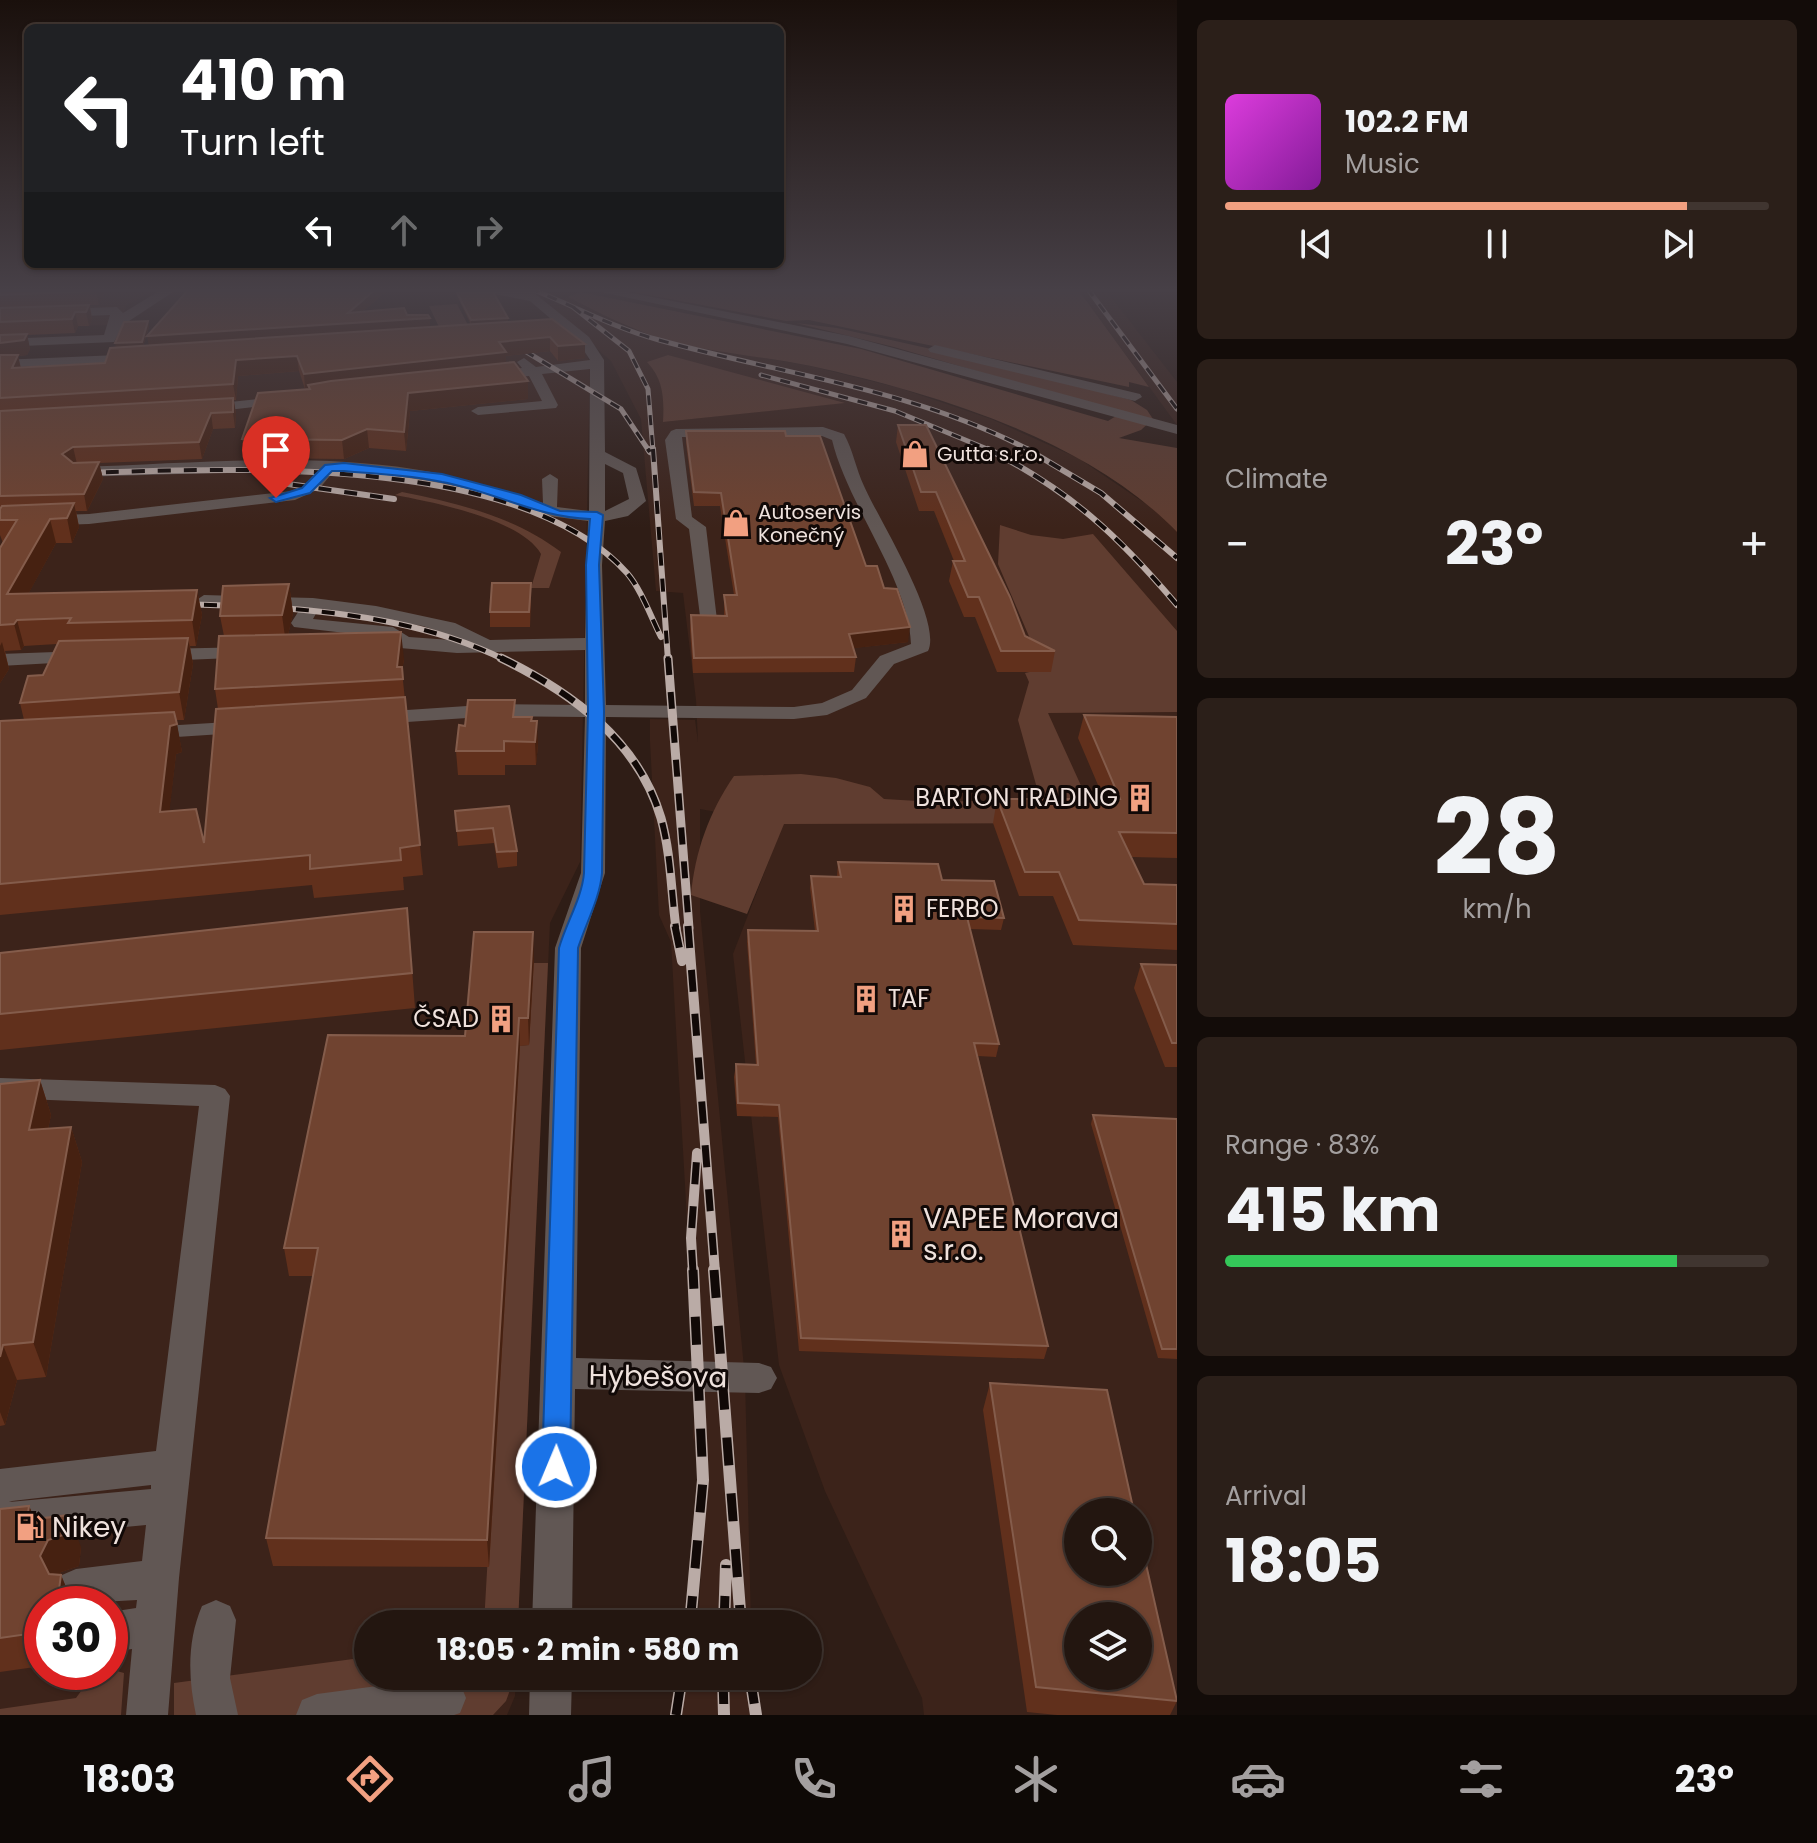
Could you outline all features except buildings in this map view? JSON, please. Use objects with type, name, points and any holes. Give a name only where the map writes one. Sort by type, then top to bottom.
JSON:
[{"type":"street","points":[[478,411],[551,405],[530,368]]},
{"type":"street","points":[[470,378],[560,368]]},
{"type":"street","points":[[552,1610],[568,948],[580,911],[592,890],[597,368]]},
{"type":"street","points":[[949,368],[1177,430]]},
{"type":"street","points":[[1012,368],[1135,397]]},
{"type":"street","points":[[184,410],[236,407],[304,397]]},
{"type":"street","points":[[350,720],[497,710],[794,713],[827,709],[859,694],[887,660],[921,647],[923,637],[913,608],[848,476],[839,437],[823,432],[693,431],[676,434],[673,440],[684,519],[697,527],[708,620]]},
{"type":"street","points":[[77,472],[326,472],[442,478],[517,497],[547,511],[597,515],[630,510],[638,501],[630,471],[597,454]]},
{"type":"street","points":[[147,475],[326,472]]},
{"type":"street","points":[[0,522],[89,519],[231,500],[276,498],[306,491],[326,472]]},
{"type":"street","points":[[547,511],[551,503],[550,479]]},
{"type":"street","points":[[204,601],[313,604],[426,622],[468,634],[484,645]]},
{"type":"street","points":[[313,604],[301,623],[393,633],[399,637],[383,650],[357,651]]},
{"type":"street","points":[[396,642],[440,647],[594,644]]},
{"type":"street","points":[[146,655],[267,653]]},
{"type":"street","points":[[0,660],[100,657]]},
{"type":"street","points":[[126,735],[264,726]]},
{"type":"street","points":[[0,1088],[215,1096],[167,1505],[147,1715]]},
{"type":"street","name":"Hybešova","points":[[558,1373],[759,1378]]},
{"type":"street","points":[[0,1488],[6,1484],[172,1466]]},
{"type":"street","points":[[0,1521],[167,1505]]},
{"type":"street","points":[[99,1586],[159,1578]]},
{"type":"street","points":[[216,1620],[209,1678],[217,1715]]},
{"type":"street","points":[[128,1630],[155,1626]]},
{"type":"street","points":[[550,1715],[551,1690]]},
{"type":"street","points":[[317,1715],[445,1698]]},
{"type":"shaded area","points":[[230,368],[590,368],[580,862],[550,923],[519,1610],[354,1610],[354,1690],[515,1690],[507,1715],[0,1715],[0,383]]},
{"type":"shaded area","points":[[615,368],[655,370],[664,394],[663,422],[842,403],[710,368],[818,368],[899,388],[991,419],[1078,458],[1158,512],[1177,532],[1177,1715],[924,1715],[922,1698],[825,1491],[779,1365],[733,954],[783,824],[700,809],[700,911],[745,1378],[751,1610],[699,1610],[706,1487],[699,1449],[693,1438],[696,1376],[671,942],[659,915],[650,719],[695,720],[698,742],[683,593],[656,591],[641,419]]},
{"type":"shaded area","points":[[716,368],[845,403],[663,422],[662,390],[653,369]]},
{"type":"shaded area","points":[[820,368],[926,368],[1108,421],[1121,413],[966,368],[1009,368],[1131,400],[1147,410],[1153,419],[1141,430],[1119,438],[1177,448],[1177,532],[1140,499],[1054,446],[957,406]]},
{"type":"shaded area","points":[[1038,368],[1135,368],[1149,387],[1129,382],[1129,387]]},
{"type":"shaded area","points":[[1135,368],[1166,368],[1177,382],[1177,425]]},
{"type":"shaded area","points":[[402,492],[485,513],[543,540],[561,552],[549,588],[531,588],[541,554],[515,531],[474,514],[395,495]]},
{"type":"shaded area","points":[[1000,525],[1031,535],[1063,539],[1093,534],[1177,631],[1177,712],[1048,713],[1098,823],[784,824],[747,914],[691,895],[705,833],[717,804],[734,776],[801,774],[836,778],[870,787],[884,799],[935,802],[1040,799],[1018,720],[1029,682],[1025,673],[1043,669],[998,564]]},
{"type":"shaded area","points":[[533,963],[548,963],[519,1610],[485,1610],[517,1046],[529,1045]]},
{"type":"shaded area","points":[[354,1659],[354,1690],[510,1690],[506,1701],[493,1715],[174,1715],[174,1683]]},
{"type":"shaded area","points":[[82,1690],[123,1690],[121,1715],[0,1715],[0,1709],[76,1698]]},
{"type":"shaded area","points":[[685,1690],[755,1690],[758,1715],[675,1715]]},
{"type":"railway","points":[[553,368],[621,409],[649,451]]},
{"type":"railway","points":[[638,368],[648,389],[653,451]]},
{"type":"railway","points":[[775,368],[941,412],[1028,449]]},
{"type":"railway","points":[[1147,368],[1177,409]]},
{"type":"railway","points":[[761,375],[895,411],[991,450]]},
{"type":"railway","points":[[653,449],[668,660]]},
{"type":"railway","points":[[1028,449],[1101,493],[1177,558]]},
{"type":"railway","points":[[991,450],[1044,482],[1091,516],[1134,557],[1177,605]]},
{"type":"railway","points":[[80,473],[213,470],[369,476],[446,487],[517,506],[578,534],[627,573],[661,637]]},
{"type":"railway","points":[[267,481],[394,499]]},
{"type":"railway","points":[[178,604],[242,606]]},
{"type":"railway","points":[[270,607],[390,622],[449,637],[505,660]]},
{"type":"railway","points":[[501,658],[505,660]]},
{"type":"railway","points":[[668,658],[689,928]]},
{"type":"railway","points":[[505,660],[576,703],[619,742],[636,765],[661,818],[676,928]]},
{"type":"railway","points":[[675,926],[682,961]]},
{"type":"railway","points":[[688,926],[715,1272]]},
{"type":"railway","points":[[693,1272],[691,1238],[697,1153]]},
{"type":"railway","points":[[691,1610],[703,1480],[693,1270]]},
{"type":"railway","points":[[714,1270],[740,1610]]},
{"type":"railway","points":[[724,1610],[726,1565]]},
{"type":"railway","points":[[676,1715],[680,1690]]},
{"type":"railway","points":[[723,1690],[724,1715]]},
{"type":"railway","points":[[752,1690],[756,1715]]},
{"type":"place","name":"Gutta s.r.o.","points":[[915,454]]},
{"type":"place","name":"Autoservis Konečný","points":[[736,523]]},
{"type":"place","name":"BARTON TRADING","points":[[1140,798]]},
{"type":"place","name":"FERBO","points":[[904,909]]},
{"type":"place","name":"TAF","points":[[866,999]]},
{"type":"place","name":"ČSAD","points":[[501,1019]]},
{"type":"place","name":"VAPEE Morava s.r.o.","points":[[901,1234]]},
{"type":"place","name":"Nikey","points":[[30,1527]]},
{"type":"route","points":[[276,498],[306,491],[329,467],[344,467],[442,478],[517,497],[559,514],[597,515],[593,544],[596,711],[593,873],[592,890],[580,911],[568,948],[556,1467]]}]
